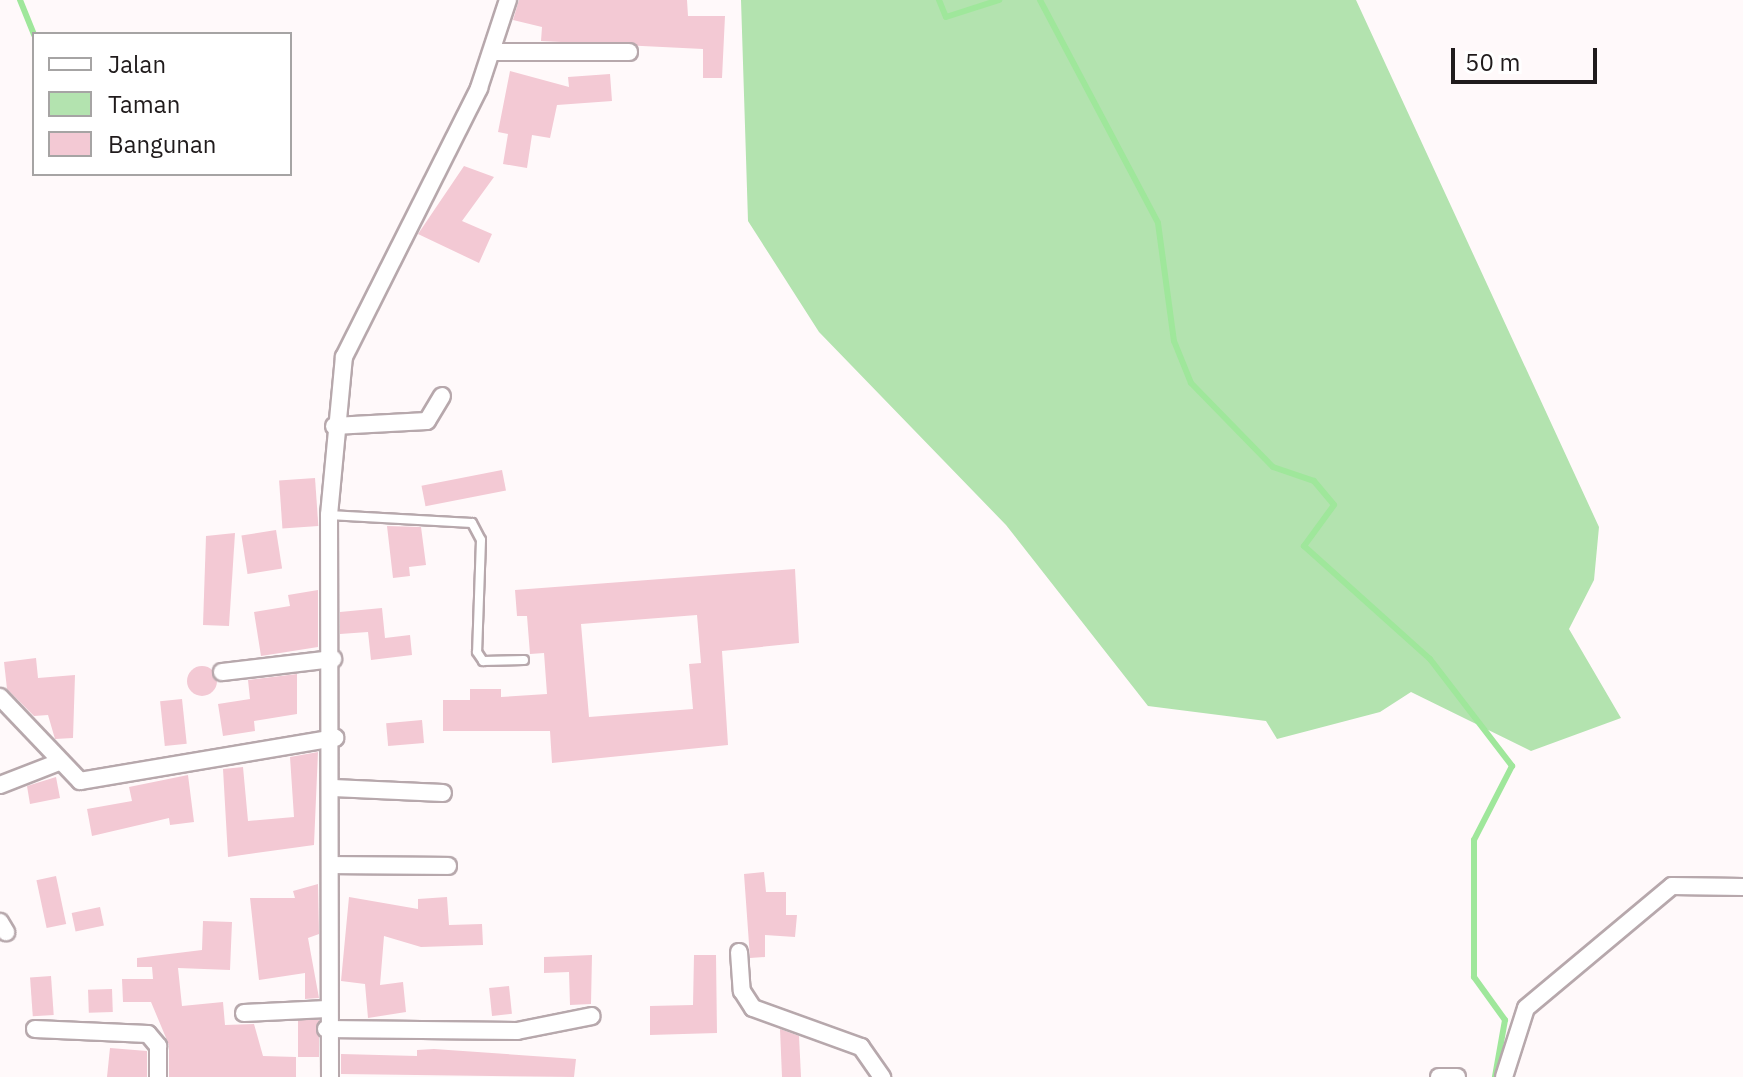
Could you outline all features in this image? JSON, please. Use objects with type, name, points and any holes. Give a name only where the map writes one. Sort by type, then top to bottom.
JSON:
[{"type":"street","points":[[330,1077],[326,1029],[335,738],[329,515],[334,426],[352,329],[492,52],[508,0]]},
{"type":"street","points":[[492,52],[629,52]]},
{"type":"street","points":[[334,426],[427,421],[442,396]]},
{"type":"street","points":[[222,672],[333,659]]},
{"type":"street","points":[[0,697],[80,781],[335,738]]},
{"type":"street","points":[[0,785],[59,762]]},
{"type":"street","points":[[333,788],[443,793]]},
{"type":"street","points":[[333,865],[448,866]]},
{"type":"street","points":[[1504,1077],[1526,1008],[1672,886],[1743,887]]},
{"type":"street","points":[[739,952],[742,991],[753,1008],[861,1047],[882,1077]]},
{"type":"street","points":[[244,1013],[327,1009]]},
{"type":"street","points":[[326,1029],[517,1031],[592,1016]]},
{"type":"street","points":[[35,1029],[148,1034],[158,1046],[158,1077]]},
{"type":"street","points":[[1439,1077],[1457,1077]]},
{"type":"lane","points":[[329,515],[472,523],[481,540],[477,652],[483,661],[524,660]]},
{"type":"green space","points":[[741,0],[1356,0],[1599,527],[1594,580],[1569,629],[1621,718],[1531,751],[1411,692],[1380,712],[1277,739],[1266,721],[1148,706],[1006,525],[819,332],[748,221]]},
{"type":"building","points":[[519,0],[687,0],[688,16],[725,16],[722,78],[703,78],[703,49],[541,41],[542,27],[513,20]]},
{"type":"building","points":[[510,71],[569,87],[568,77],[610,74],[612,101],[557,105],[550,138],[532,135],[527,168],[503,164],[508,134],[498,132]]},
{"type":"building","points":[[464,166],[494,177],[462,221],[492,234],[479,263],[418,234]]},
{"type":"building","points":[[502,470],[506,491],[426,506],[422,486]]},
{"type":"building","points":[[315,478],[318,526],[282,528],[279,481]]},
{"type":"building","points":[[387,526],[421,527],[426,565],[409,567],[410,576],[393,578]]},
{"type":"building","points":[[276,530],[282,569],[248,574],[241,535]]},
{"type":"building","points":[[235,533],[229,626],[203,625],[206,536]]},
{"type":"building","points":[[795,569],[799,643],[722,651],[728,745],[552,763],[550,731],[443,731],[443,700],[470,700],[470,689],[501,689],[501,697],[547,694],[544,653],[530,654],[527,616],[517,616],[515,590]],"holes":[[[697,615],[701,663],[689,664],[693,709],[589,717],[581,624]]]},
{"type":"building","points":[[318,590],[318,647],[261,656],[254,612],[290,606],[288,595]]},
{"type":"building","points":[[382,608],[385,638],[410,635],[412,655],[371,660],[368,632],[340,634],[340,612]]},
{"type":"building","points":[[36,658],[38,678],[75,675],[73,738],[55,739],[48,715],[34,716],[7,689],[4,662]]},
{"type":"building","points":[[202,666],[213,670],[217,681],[213,692],[202,696],[191,692],[187,681],[191,670]]},
{"type":"building","points":[[297,674],[297,714],[254,721],[255,731],[223,736],[218,704],[250,699],[248,680]]},
{"type":"building","points":[[182,699],[187,744],[165,746],[160,701]]},
{"type":"building","points":[[422,720],[424,743],[388,746],[386,723]]},
{"type":"building","points":[[318,752],[314,845],[228,857],[223,769],[243,767],[248,821],[294,817],[290,757]]},
{"type":"building","points":[[188,775],[194,822],[170,825],[169,818],[92,836],[87,809],[132,801],[129,787]]},
{"type":"building","points":[[56,777],[60,798],[30,804],[27,786]]},
{"type":"building","points":[[764,872],[766,892],[786,892],[786,915],[797,915],[795,937],[765,935],[765,957],[750,958],[744,874]]},
{"type":"building","points":[[56,876],[66,924],[47,928],[36,880]]},
{"type":"building","points":[[318,884],[319,934],[308,938],[319,998],[305,999],[305,973],[259,980],[250,898],[295,898],[293,891]]},
{"type":"building","points":[[349,897],[418,909],[418,899],[447,897],[449,925],[482,924],[483,945],[421,947],[384,936],[380,985],[403,982],[406,1012],[368,1018],[365,984],[341,981]]},
{"type":"building","points":[[100,907],[104,926],[76,932],[72,913]]},
{"type":"building","points":[[203,921],[232,922],[230,970],[178,968],[182,1006],[223,1002],[225,1025],[254,1024],[263,1056],[296,1057],[296,1077],[169,1077],[169,1045],[151,1002],[123,1002],[122,979],[153,979],[152,967],[137,967],[137,958],[202,950]]},
{"type":"building","points":[[592,955],[591,1004],[570,1005],[569,972],[544,973],[544,957]]},
{"type":"building","points":[[694,955],[716,955],[717,1033],[650,1035],[650,1006],[693,1005]]},
{"type":"building","points":[[51,976],[54,1015],[33,1016],[30,977]]},
{"type":"building","points":[[509,986],[512,1014],[492,1016],[489,988]]},
{"type":"building","points":[[112,989],[113,1012],[89,1013],[88,990]]},
{"type":"building","points":[[298,1020],[319,1020],[319,1057],[298,1057]]},
{"type":"building","points":[[780,1029],[799,1036],[801,1077],[782,1077]]},
{"type":"building","points":[[110,1048],[147,1051],[147,1077],[107,1077]]},
{"type":"building","points":[[417,1050],[576,1059],[574,1077],[341,1074],[341,1054],[417,1056]]},
{"type":"waterway","points":[[20,0],[33,32]]},
{"type":"waterway","points":[[939,0],[946,17],[999,0]]},
{"type":"waterway","points":[[1040,0],[1158,223],[1174,341],[1191,383],[1273,467],[1314,481],[1334,505],[1304,546],[1430,659],[1512,766],[1474,840],[1474,977],[1505,1020],[1495,1077]]}]
